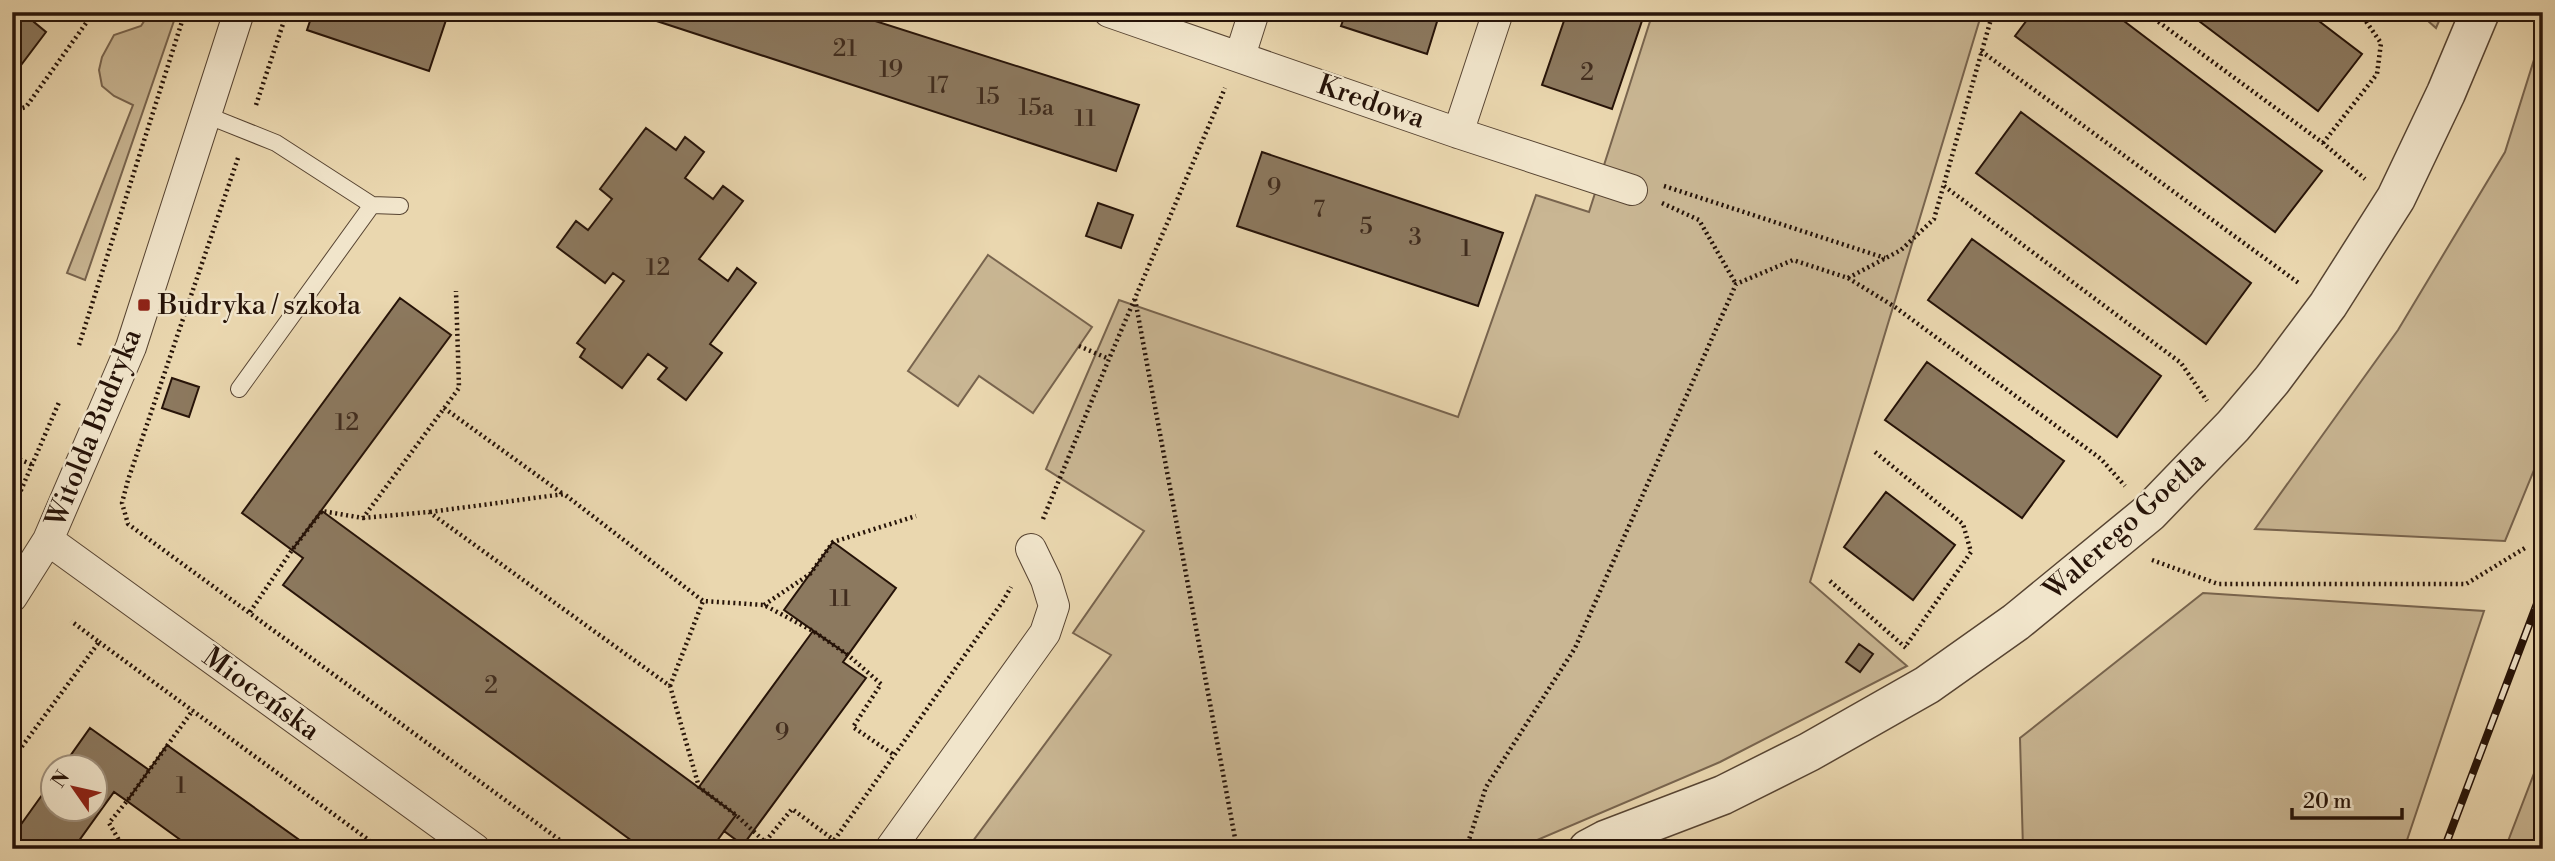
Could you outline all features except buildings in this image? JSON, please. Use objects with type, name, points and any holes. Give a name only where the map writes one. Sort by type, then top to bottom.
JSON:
[{"type":"street","name":"Witolda Budryka","points":[[12,597],[48,540],[131,347],[240,12]]},
{"type":"street","name":"Kredowa","points":[[1109,12],[1240,55],[1458,133],[1632,190]]},
{"type":"street","points":[[1240,55],[1254,12]]},
{"type":"street","points":[[1458,133],[1498,12]]},
{"type":"street","name":"Walerego Goetla","points":[[1588,849],[1723,795],[1809,752],[1927,685],[2016,622],[2149,513],[2233,426],[2272,380],[2328,305],[2396,198],[2446,93],[2480,12]]},
{"type":"street","name":"Mioceńska","points":[[48,540],[475,849]]},
{"type":"street","points":[[890,849],[1045,633],[1054,606],[1046,580],[1031,549]]},
{"type":"lane","points":[[206,115],[276,143],[372,205],[400,206]]},
{"type":"lane","points":[[239,389],[372,205]]},
{"type":"path","points":[[12,111],[26,107],[94,12]]},
{"type":"path","points":[[79,345],[186,12]]},
{"type":"path","points":[[256,105],[287,12]]},
{"type":"path","points":[[1848,278],[1901,250],[1934,219],[1993,12]]},
{"type":"path","points":[[2145,12],[2323,143],[2357,174],[2396,198]]},
{"type":"path","points":[[2323,143],[2376,74],[2381,43],[2357,12]]},
{"type":"path","points":[[1981,51],[2328,305]]},
{"type":"path","points":[[828,849],[1003,601],[1031,549],[1109,359],[1240,55]]},
{"type":"path","points":[[238,158],[122,503],[128,524],[572,849]]},
{"type":"path","points":[[1632,190],[1668,185],[1886,258]]},
{"type":"path","points":[[1944,186],[2181,363],[2207,401],[2233,426]]},
{"type":"path","points":[[1632,190],[1699,220],[1736,284]]},
{"type":"path","points":[[1466,849],[1486,788],[1575,648],[1736,284],[1793,260],[1848,278],[1895,307],[2101,459],[2149,513]]},
{"type":"path","points":[[363,519],[459,388],[456,291]]},
{"type":"path","points":[[1135,298],[1237,849]]},
{"type":"path","points":[[1079,346],[1109,359]]},
{"type":"path","points":[[12,511],[60,400]]},
{"type":"path","points":[[444,408],[564,494],[703,601],[764,605],[813,631],[848,655],[881,684],[853,727],[894,755]]},
{"type":"path","points":[[12,451],[21,460],[33,465]]},
{"type":"path","points":[[1875,452],[1963,524],[1971,552],[1905,647]]},
{"type":"path","points":[[250,612],[321,511],[363,519],[564,494]]},
{"type":"path","points":[[429,512],[670,686]]},
{"type":"path","points":[[764,605],[810,574],[833,542],[916,516]]},
{"type":"path","points":[[2111,546],[2218,583],[2232,584],[2466,584],[2525,548]]},
{"type":"path","points":[[1830,581],[1905,647],[1927,685]]},
{"type":"path","points":[[703,601],[670,686],[699,787],[765,842],[792,809],[834,840]]},
{"type":"path","points":[[71,621],[381,849]]},
{"type":"path","points":[[12,760],[99,642]]},
{"type":"path","points":[[124,849],[109,823],[193,710]]},
{"type":"shaded area","points":[[150,12],[177,12],[85,280],[67,273],[133,105],[114,96],[102,86],[99,70],[102,57],[114,35],[141,26]]},
{"type":"shaded area","points":[[1653,12],[1982,12],[1810,582],[1907,666],[1720,762],[1516,849],[967,849],[1111,655],[1073,633],[1144,531],[1046,469],[1119,300],[1458,417],[1536,195],[1589,212]]},
{"type":"shaded area","points":[[2418,12],[2443,12],[2436,28]]},
{"type":"shaded area","points":[[2543,31],[2543,448],[2505,541],[2255,529],[2398,330],[2505,152]]},
{"type":"shaded area","points":[[988,255],[1092,327],[1033,413],[979,376],[958,406],[908,371]]},
{"type":"shaded area","points":[[2203,593],[2484,611],[2404,849],[2023,849],[2020,738]]},
{"type":"shaded area","points":[[2543,750],[2543,849],[2505,849]]},
{"type":"railway","points":[[2444,849],[2543,588]]},
{"type":"place","name":"Budryka / szkoła","points":[[144,305]]}]
